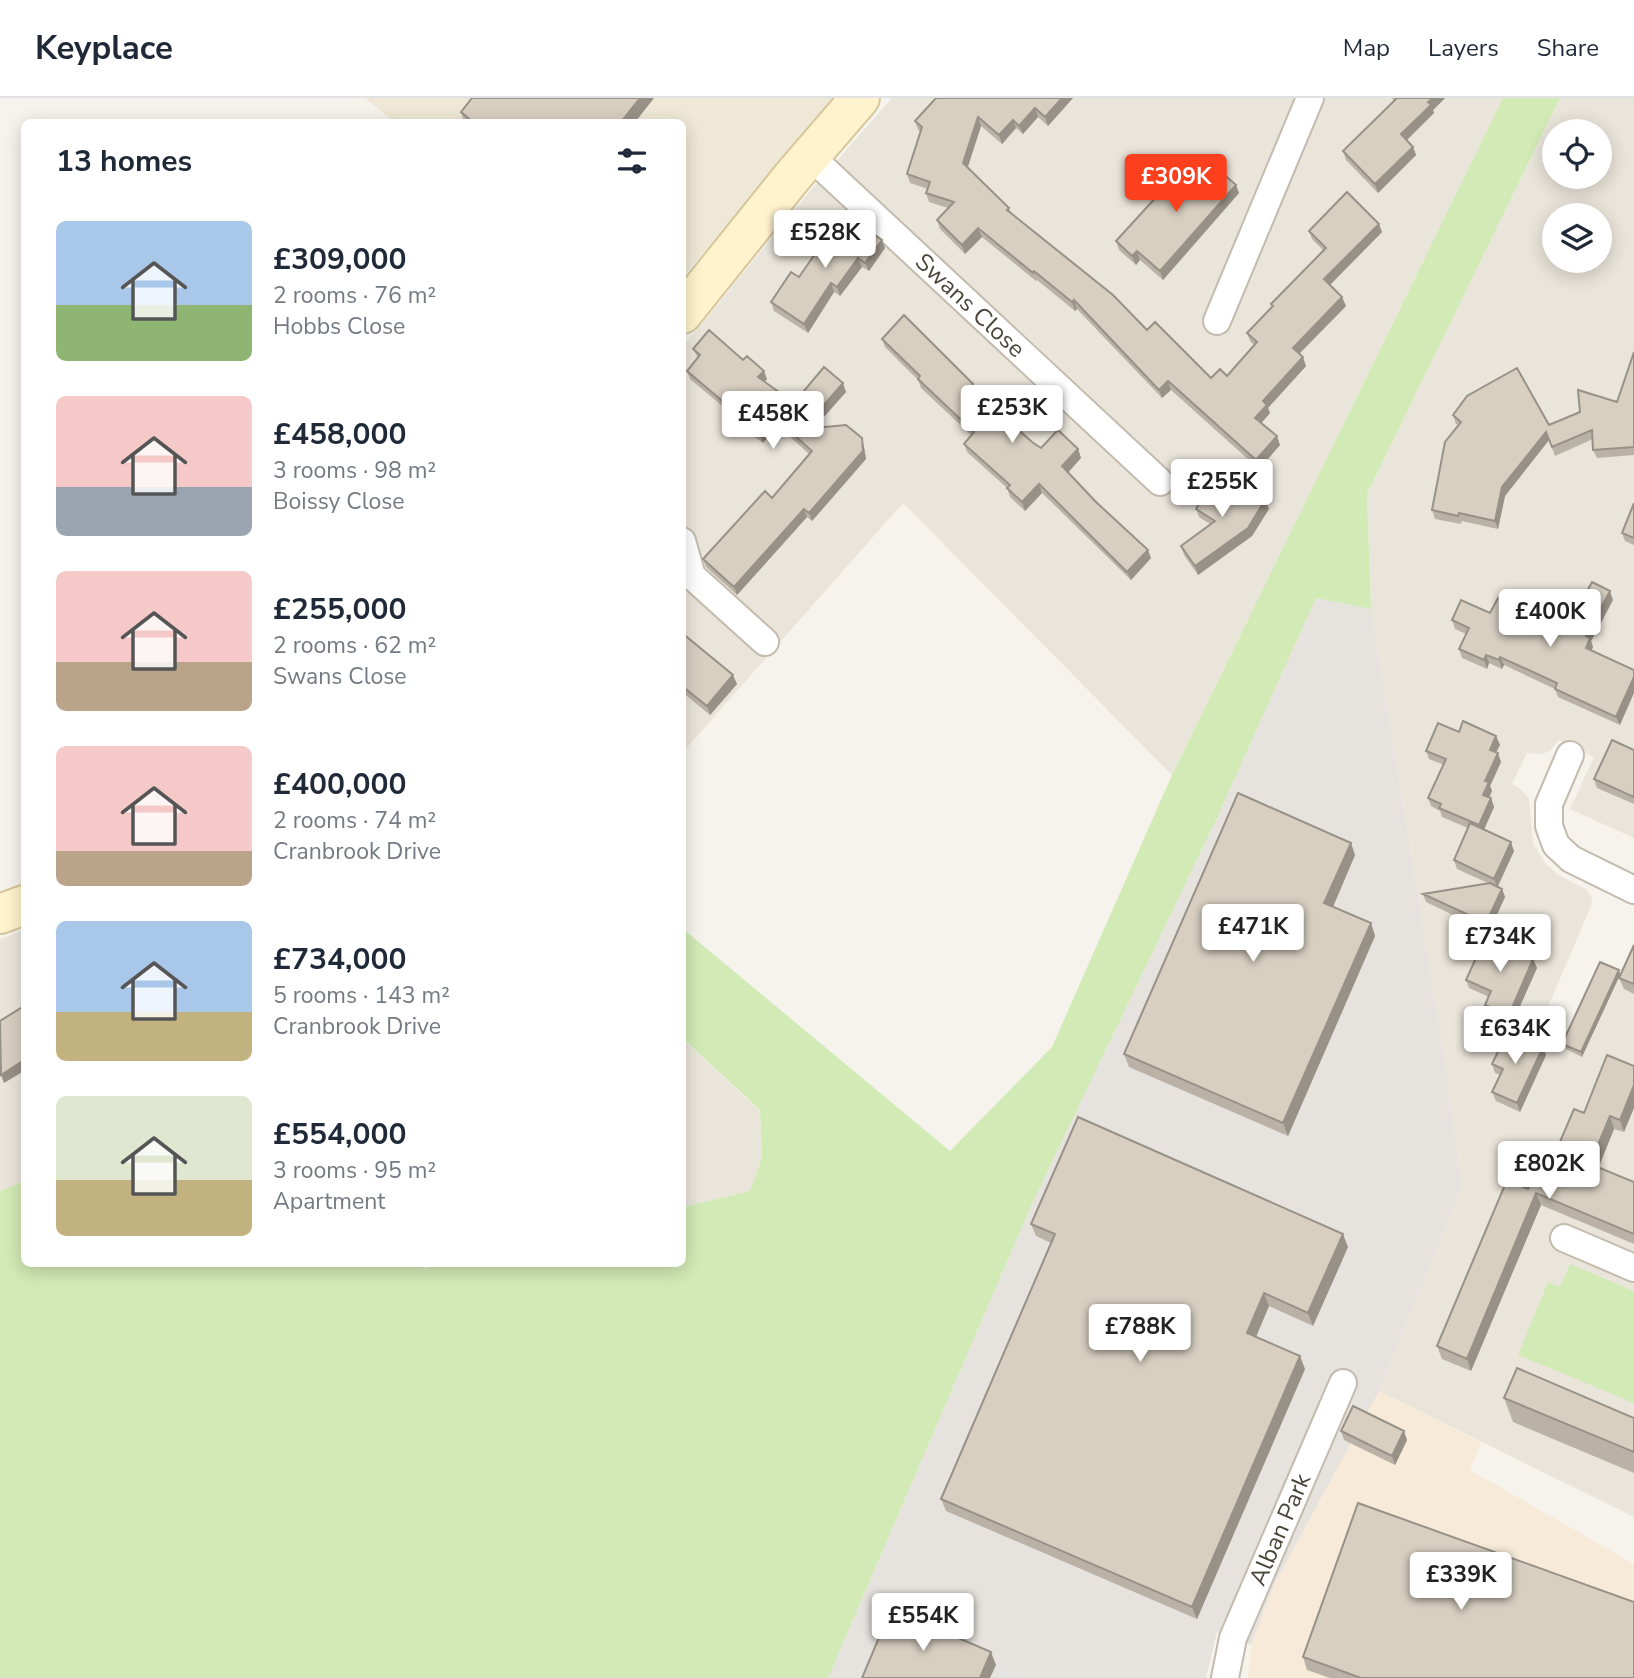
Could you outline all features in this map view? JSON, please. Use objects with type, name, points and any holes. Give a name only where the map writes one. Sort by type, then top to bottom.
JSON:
[{"type":"street","points":[[686,309],[860,98]]},
{"type":"street","points":[[1217,321],[1310,98]]},
{"type":"street","name":"Swans Close","points":[[810,156],[1160,482]]},
{"type":"street","points":[[686,555],[692,576],[765,642]]},
{"type":"street","points":[[1570,755],[1549,804],[1549,826],[1556,845],[1572,859],[1634,890]]},
{"type":"street","points":[[0,914],[21,906]]},
{"type":"street","points":[[1563,1238],[1634,1268]]},
{"type":"street","name":"Alban Park","points":[[1226,1678],[1233,1638],[1343,1382]]},
{"type":"shaded area","points":[[365,98],[836,98],[686,273],[686,119],[390,119]]},
{"type":"shaded area","points":[[892,98],[1503,98],[1172,775],[903,503],[686,749],[686,343],[804,198]]},
{"type":"shaded area","points":[[1560,98],[1634,98],[1634,838],[1570,809],[1594,757],[1559,740],[1550,751],[1540,754],[1527,753],[1512,784],[1522,790],[1529,799],[1533,843],[1545,863],[1558,875],[1586,889],[1592,897],[1591,906],[1536,1035],[1583,1056],[1634,944],[1634,1517],[1379,1391],[1462,1187],[1442,1042],[1371,609],[1367,494],[1542,135],[1542,189],[1612,189],[1612,119],[1550,119]]},
{"type":"shaded area","points":[[1316,598],[1371,609],[1442,1042],[1462,1187],[1379,1391],[1274,1585],[1251,1645],[1217,1632],[1206,1678],[828,1678],[1031,1206],[1216,820]]},
{"type":"shaded area","points":[[21,931],[21,1182],[0,1191],[0,939]]},
{"type":"shaded area","points":[[686,1043],[760,1111],[762,1157],[750,1191],[686,1206]]},
{"type":"shaded area","points":[[1379,1391],[1481,1442],[1470,1470],[1634,1564],[1634,1678],[1248,1678],[1251,1645],[1274,1585]]},
{"type":"shaded area","points":[[1001,1665],[1031,1678],[996,1678]]},
{"type":"green space","points":[[1503,98],[1560,98],[1550,119],[1542,119],[1542,135],[1367,494],[1371,609],[1316,598],[1216,820],[1031,1206],[828,1678],[0,1678],[0,1191],[21,1182],[21,1267],[686,1267],[686,1206],[750,1191],[762,1157],[760,1110],[686,1042],[686,931],[950,1151],[1052,1047],[1172,775]]},
{"type":"green space","points":[[1570,1264],[1634,1291],[1634,1403],[1518,1355],[1548,1282],[1560,1287]]},
{"type":"building","points":[[472,98],[640,98],[623,119],[469,119],[461,112]]},
{"type":"building","points":[[936,98],[1062,98],[1045,117],[1035,108],[1019,126],[1013,120],[999,135],[978,117],[963,163],[1009,208],[1007,210],[1113,295],[1147,330],[1155,322],[1211,378],[1220,369],[1227,376],[1257,342],[1247,333],[1273,306],[1271,304],[1326,248],[1309,231],[1347,192],[1379,224],[1324,279],[1342,297],[1293,348],[1303,357],[1263,401],[1267,405],[1255,418],[1277,436],[1256,460],[1168,381],[1159,390],[1074,300],[1072,302],[1034,271],[1033,273],[978,228],[962,245],[937,220],[954,202],[926,193],[930,182],[907,174],[922,127],[915,121]]},
{"type":"building","points":[[1397,98],[1433,98],[1428,102],[1431,105],[1401,134],[1413,147],[1375,184],[1343,151]]},
{"type":"building","points":[[1205,158],[1236,185],[1160,271],[1137,251],[1132,256],[1116,241],[1181,170],[1189,177]]},
{"type":"building","points":[[852,219],[882,240],[865,263],[858,258],[837,287],[831,283],[804,324],[771,302],[791,272],[799,277],[829,234],[838,238]]},
{"type":"building","points":[[904,315],[973,384],[971,387],[1032,442],[1041,448],[1058,430],[1078,449],[1062,466],[1148,550],[1127,572],[1039,484],[1022,502],[1007,488],[1010,485],[964,444],[974,432],[918,379],[920,376],[882,339]]},
{"type":"building","points":[[709,330],[743,360],[747,356],[764,371],[758,377],[794,403],[824,367],[843,383],[803,429],[846,425],[862,438],[863,451],[809,513],[804,509],[734,587],[703,559],[765,491],[772,498],[812,451],[774,417],[760,435],[738,419],[740,416],[687,371],[700,355],[693,349]]},
{"type":"building","points":[[1634,352],[1634,447],[1593,450],[1592,430],[1552,447],[1546,432],[1502,487],[1495,521],[1432,510],[1445,442],[1461,422],[1453,415],[1467,396],[1517,368],[1549,425],[1580,412],[1578,390],[1617,402]]},
{"type":"building","points":[[1214,479],[1236,493],[1241,485],[1265,500],[1248,528],[1195,566],[1181,546],[1215,521],[1196,509]]},
{"type":"building","points":[[1634,503],[1634,538],[1622,533]]},
{"type":"building","points":[[1592,582],[1610,591],[1586,636],[1590,638],[1586,648],[1634,670],[1634,677],[1616,717],[1555,689],[1557,683],[1500,657],[1499,660],[1486,655],[1484,660],[1459,649],[1469,628],[1452,620],[1461,600],[1490,613],[1498,598],[1566,630]]},
{"type":"building","points":[[686,636],[733,675],[707,706],[686,689]]},
{"type":"building","points":[[1463,721],[1496,736],[1490,750],[1498,753],[1485,781],[1489,782],[1483,795],[1491,798],[1479,825],[1439,808],[1441,804],[1428,798],[1446,759],[1426,751],[1438,723],[1459,732]]},
{"type":"building","points":[[1612,740],[1634,750],[1634,797],[1594,779]]},
{"type":"building","points":[[1238,793],[1351,843],[1324,903],[1371,923],[1283,1123],[1124,1054]]},
{"type":"building","points":[[1470,823],[1511,842],[1494,879],[1454,860]]},
{"type":"building","points":[[1490,883],[1502,889],[1486,923],[1423,894]]},
{"type":"building","points":[[1485,938],[1533,959],[1509,1015],[1485,1005],[1491,991],[1466,980]]},
{"type":"building","points":[[1634,945],[1634,984],[1619,978]]},
{"type":"building","points":[[1600,962],[1619,970],[1581,1052],[1562,1044]]},
{"type":"building","points":[[21,1008],[21,1062],[1,1075],[0,1021]]},
{"type":"building","points":[[1508,1031],[1543,1047],[1517,1103],[1492,1092],[1503,1069],[1492,1064]]},
{"type":"building","points":[[1607,1055],[1634,1066],[1634,1085],[1620,1120],[1610,1116],[1590,1164],[1634,1182],[1634,1234],[1536,1193],[1467,1359],[1437,1346],[1507,1180],[1528,1189],[1546,1144],[1557,1149],[1574,1109],[1584,1113]]},
{"type":"building","points":[[1078,1117],[1343,1234],[1308,1313],[1264,1293],[1247,1333],[1300,1356],[1192,1607],[941,1499],[1055,1234],[1031,1224]]},
{"type":"building","points":[[1517,1368],[1634,1418],[1634,1452],[1504,1398]]},
{"type":"building","points":[[1353,1406],[1404,1431],[1392,1456],[1341,1431]]},
{"type":"building","points":[[1358,1503],[1634,1602],[1634,1678],[1361,1678],[1303,1657]]},
{"type":"building","points":[[891,1609],[991,1652],[980,1678],[862,1678]]}]
